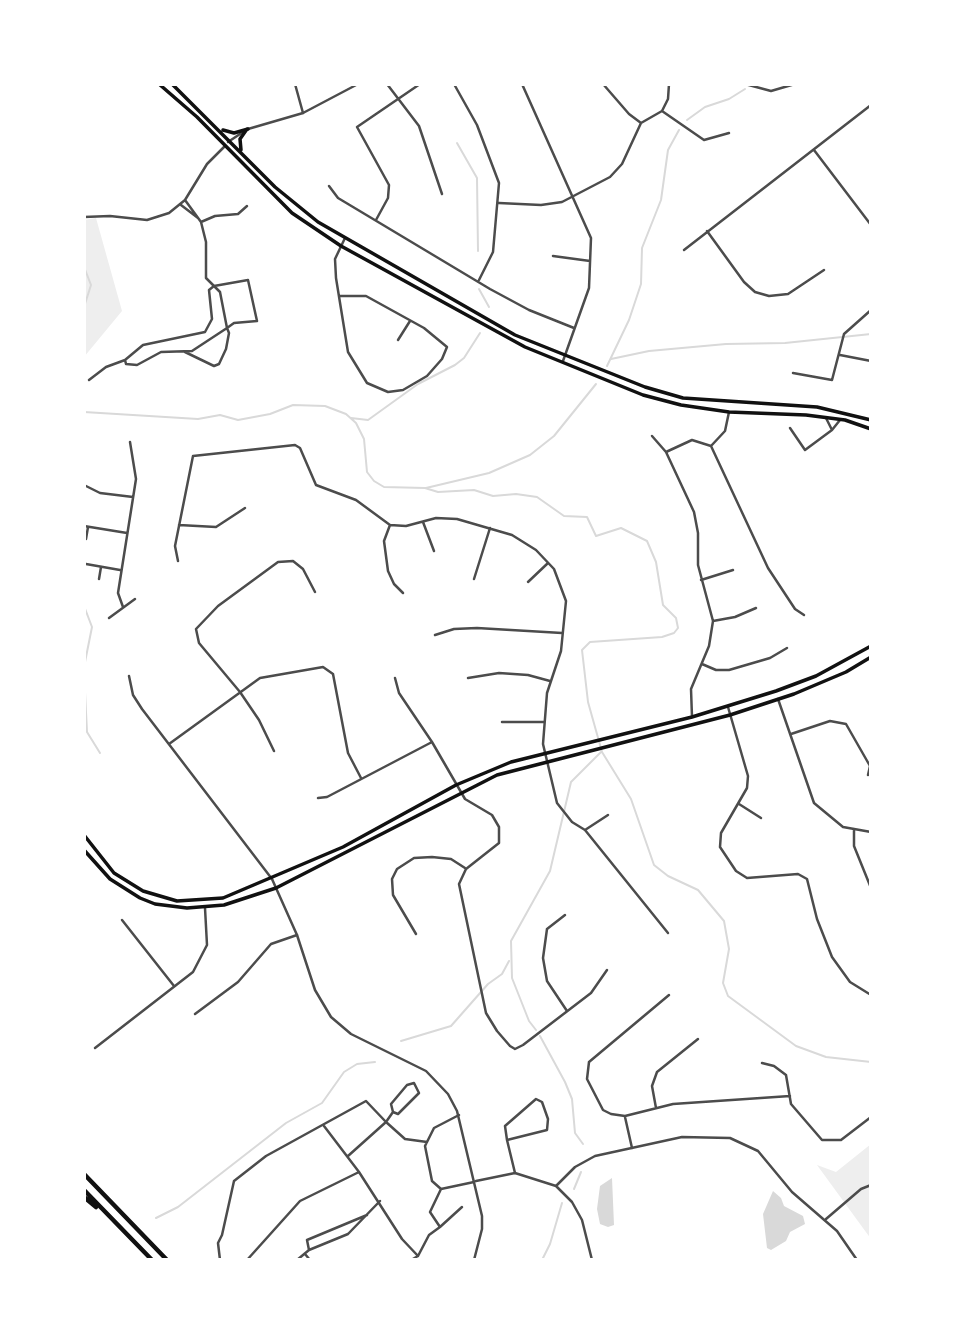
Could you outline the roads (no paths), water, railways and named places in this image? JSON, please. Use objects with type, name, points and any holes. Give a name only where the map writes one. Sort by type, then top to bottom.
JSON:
[{"type":"highway","points":[[85,1175],[167,1260]]},
{"type":"highway","points":[[84,1190],[152,1260]]},
{"type":"highway","points":[[84,1197],[106,1213]]},
{"type":"main road","points":[[172,84],[298,207],[345,238],[494,324],[645,387],[683,398],[817,407],[871,420]]},
{"type":"main road","points":[[161,85],[292,213],[341,246],[492,331],[643,395],[681,405],[729,412],[825,417],[871,429]]},
{"type":"main road","points":[[218,128],[230,133],[248,129]]},
{"type":"main road","points":[[242,152],[240,139],[248,129]]},
{"type":"main road","points":[[84,835],[114,873],[138,889],[161,898],[192,902],[223,898],[349,844],[457,785],[511,762],[727,706],[816,676],[871,646]]},
{"type":"main road","points":[[84,850],[110,879],[136,897],[155,904],[205,908],[276,888],[496,775],[730,715],[846,672],[871,657]]},
{"type":"street","points":[[295,84],[303,113]]},
{"type":"street","points":[[84,217],[110,216],[148,220],[169,213],[185,200],[207,164],[230,140],[248,129],[303,113],[358,84]]},
{"type":"street","points":[[387,84],[419,126],[442,194]]},
{"type":"street","points":[[376,220],[388,198],[389,185],[357,127],[420,84]]},
{"type":"street","points":[[454,84],[472,114],[499,183],[493,252],[479,281]]},
{"type":"street","points":[[522,84],[591,238],[589,288],[563,362]]},
{"type":"street","points":[[603,84],[618,103],[642,123]]},
{"type":"street","points":[[499,203],[541,205],[573,197],[610,177],[622,164],[642,123],[662,111],[668,99],[669,84]]},
{"type":"street","points":[[745,84],[771,91],[795,84]]},
{"type":"street","points":[[684,250],[871,105]]},
{"type":"street","points":[[662,111],[704,140],[729,134]]},
{"type":"street","points":[[814,149],[871,225]]},
{"type":"street","points":[[329,186],[338,198],[528,310],[573,328]]},
{"type":"street","points":[[185,200],[201,222],[206,242],[206,278],[220,292],[229,333],[219,364],[214,366],[185,352]]},
{"type":"street","points":[[180,205],[198,218]]},
{"type":"street","points":[[201,222],[215,216],[238,214],[247,206]]},
{"type":"street","points":[[707,231],[744,282],[755,292],[769,296],[788,294],[824,270]]},
{"type":"street","points":[[340,296],[366,296],[442,340],[447,347],[442,359],[427,376],[403,390],[388,393],[367,383],[348,352],[334,267],[345,238]]},
{"type":"street","points":[[553,256],[590,261]]},
{"type":"street","points":[[89,380],[106,367],[125,360],[143,345],[205,332],[212,319],[209,290],[214,286],[248,280],[257,321],[234,323],[205,344],[185,352],[160,352],[136,365],[126,364],[125,360]]},
{"type":"street","points":[[793,373],[832,380],[844,334],[871,310]]},
{"type":"street","points":[[398,340],[410,321]]},
{"type":"street","points":[[840,355],[871,361]]},
{"type":"street","points":[[711,446],[725,431],[729,412]]},
{"type":"street","points":[[825,417],[832,430]]},
{"type":"street","points":[[790,429],[804,450],[832,430],[840,420]]},
{"type":"street","points":[[652,436],[666,452],[694,512],[701,580],[713,621],[691,689],[692,717]]},
{"type":"street","points":[[666,452],[692,440],[711,446],[768,568],[795,609],[804,615]]},
{"type":"street","points":[[123,607],[118,593],[136,479],[130,442]]},
{"type":"street","points":[[178,561],[175,554],[179,525],[193,456],[295,444],[298,444],[316,485],[356,500],[390,524],[407,526],[449,518],[490,528],[525,541],[554,569],[564,591],[561,651],[550,681],[544,722],[545,761],[557,803],[572,822],[585,830],[668,933]]},
{"type":"street","points":[[84,485],[100,493],[133,497]]},
{"type":"street","points":[[179,525],[216,527],[245,508]]},
{"type":"street","points":[[423,522],[434,551]]},
{"type":"street","points":[[390,524],[384,541],[388,571],[394,584],[403,593]]},
{"type":"street","points":[[86,539],[86,527],[127,533]]},
{"type":"street","points":[[474,579],[490,528]]},
{"type":"street","points":[[274,751],[259,720],[240,692],[199,643],[197,629],[200,623],[270,565],[278,562],[293,561],[303,569],[315,592]]},
{"type":"street","points":[[528,582],[548,563]]},
{"type":"street","points":[[86,564],[122,570]]},
{"type":"street","points":[[99,579],[101,567]]},
{"type":"street","points":[[701,580],[733,570]]},
{"type":"street","points":[[109,618],[135,599]]},
{"type":"street","points":[[713,621],[735,617],[756,607]]},
{"type":"street","points":[[435,635],[454,629],[477,628],[562,633]]},
{"type":"street","points":[[701,664],[716,670],[729,670],[770,658],[787,648]]},
{"type":"street","points":[[169,744],[260,678],[323,667],[333,674],[348,753],[361,778]]},
{"type":"street","points":[[468,678],[499,673],[528,675],[550,681]]},
{"type":"street","points":[[129,676],[133,695],[272,879],[297,935],[315,990],[331,1017],[351,1034],[426,1072],[447,1094],[459,1115],[476,1181],[482,1229],[474,1260]]},
{"type":"street","points":[[395,678],[399,693],[432,741],[467,801],[492,815],[500,834],[495,847],[466,869],[459,884],[486,1013],[497,1031],[515,1049],[599,986],[607,970]]},
{"type":"street","points":[[778,699],[814,803],[831,820],[871,832]]},
{"type":"street","points":[[727,706],[748,776],[739,804],[721,833],[720,847],[736,872],[747,878],[798,874],[807,879],[817,919],[832,957],[850,982],[871,995]]},
{"type":"street","points":[[791,734],[830,721],[846,724],[870,766],[868,775]]},
{"type":"street","points":[[502,722],[544,722]]},
{"type":"street","points":[[318,798],[327,797],[432,741]]},
{"type":"street","points":[[739,804],[761,818]]},
{"type":"street","points":[[585,830],[608,815]]},
{"type":"street","points":[[854,829],[854,846],[871,888]]},
{"type":"street","points":[[416,934],[393,895],[392,879],[397,869],[414,858],[432,857],[451,859],[466,869]]},
{"type":"street","points":[[94,1048],[193,972],[204,955],[208,934],[205,908]]},
{"type":"street","points":[[565,915],[547,929],[543,958],[547,981],[567,1011]]},
{"type":"street","points":[[122,920],[174,987]]},
{"type":"street","points":[[195,1014],[238,982],[271,944],[297,935]]},
{"type":"street","points":[[670,995],[596,1054],[587,1065],[587,1079],[603,1110],[611,1115],[625,1116],[656,1108],[790,1096]]},
{"type":"street","points":[[656,1108],[652,1086],[657,1072],[698,1039]]},
{"type":"street","points":[[762,1063],[774,1066],[786,1075],[792,1104],[807,1125],[825,1142],[841,1140],[871,1117]]},
{"type":"street","points":[[348,1156],[386,1122],[393,1112],[391,1104],[407,1085],[414,1083],[419,1093],[398,1114],[393,1112]]},
{"type":"street","points":[[507,1140],[547,1130],[548,1119],[542,1102],[536,1099],[505,1126],[507,1140],[516,1173]]},
{"type":"street","points":[[220,1260],[218,1243],[233,1181],[266,1156],[366,1101],[405,1139],[427,1142]]},
{"type":"street","points":[[441,1189],[432,1181],[425,1146],[434,1128],[459,1115]]},
{"type":"street","points":[[625,1116],[632,1147]]},
{"type":"street","points":[[324,1126],[380,1201],[402,1239],[418,1256]]},
{"type":"street","points":[[556,1186],[575,1167],[595,1156],[632,1147],[703,1135],[746,1144],[762,1155],[803,1202],[826,1219],[857,1260]]},
{"type":"street","points":[[247,1260],[300,1201],[359,1172]]},
{"type":"street","points":[[441,1189],[516,1173],[556,1186],[572,1202],[582,1220],[592,1260]]},
{"type":"street","points":[[826,1219],[861,1189],[871,1185]]},
{"type":"street","points":[[440,1227],[430,1212],[441,1189]]},
{"type":"street","points":[[297,1260],[309,1250],[348,1234],[380,1201]]},
{"type":"street","points":[[411,1260],[418,1256],[429,1235],[461,1207]]},
{"type":"street","points":[[309,1250],[307,1240],[367,1215]]},
{"type":"street","points":[[305,1254],[310,1260]]},
{"type":"waterway","points":[[687,120],[705,107],[729,99],[745,89]]},
{"type":"waterway","points":[[607,366],[629,320],[641,284],[642,248],[661,200],[668,150],[679,130]]},
{"type":"waterway","points":[[457,143],[477,178],[478,251]]},
{"type":"waterway","points":[[84,267],[91,285],[84,307]]},
{"type":"waterway","points":[[479,289],[489,307]]},
{"type":"waterway","points":[[351,418],[368,420],[418,384],[455,365],[464,358],[480,333]]},
{"type":"waterway","points":[[611,359],[649,351],[726,344],[785,343],[871,334]]},
{"type":"waterway","points":[[426,488],[489,473],[530,455],[554,436],[596,384]]},
{"type":"waterway","points":[[84,412],[198,419],[220,415],[238,420],[270,414],[293,405],[325,406],[346,414],[356,423],[364,439],[367,472],[374,481],[384,487],[425,488],[438,492],[474,490],[493,496],[516,494],[537,497],[564,516],[587,517],[596,536],[621,528],[647,541],[656,562],[663,605],[676,618],[678,628],[674,633],[662,637],[590,642],[582,650],[588,702],[602,752],[631,799],[654,865],[668,876],[698,890],[724,921],[729,949],[723,983],[728,996],[796,1046],[826,1057],[871,1062]]},
{"type":"waterway","points":[[84,606],[92,627],[84,667]]},
{"type":"waterway","points":[[84,672],[87,732],[100,753]]},
{"type":"waterway","points":[[536,1030],[529,1021],[512,978],[511,941],[550,871],[571,782],[601,752]]},
{"type":"waterway","points":[[401,1041],[451,1026],[488,984],[502,974],[509,961]]},
{"type":"waterway","points":[[540,1036],[572,1099],[575,1133],[583,1144]]},
{"type":"waterway","points":[[156,1218],[178,1207],[286,1123],[322,1103],[344,1072],[357,1064],[375,1062]]},
{"type":"waterway","points":[[574,1189],[581,1172]]},
{"type":"waterway","points":[[542,1260],[550,1244],[562,1203]]}]
